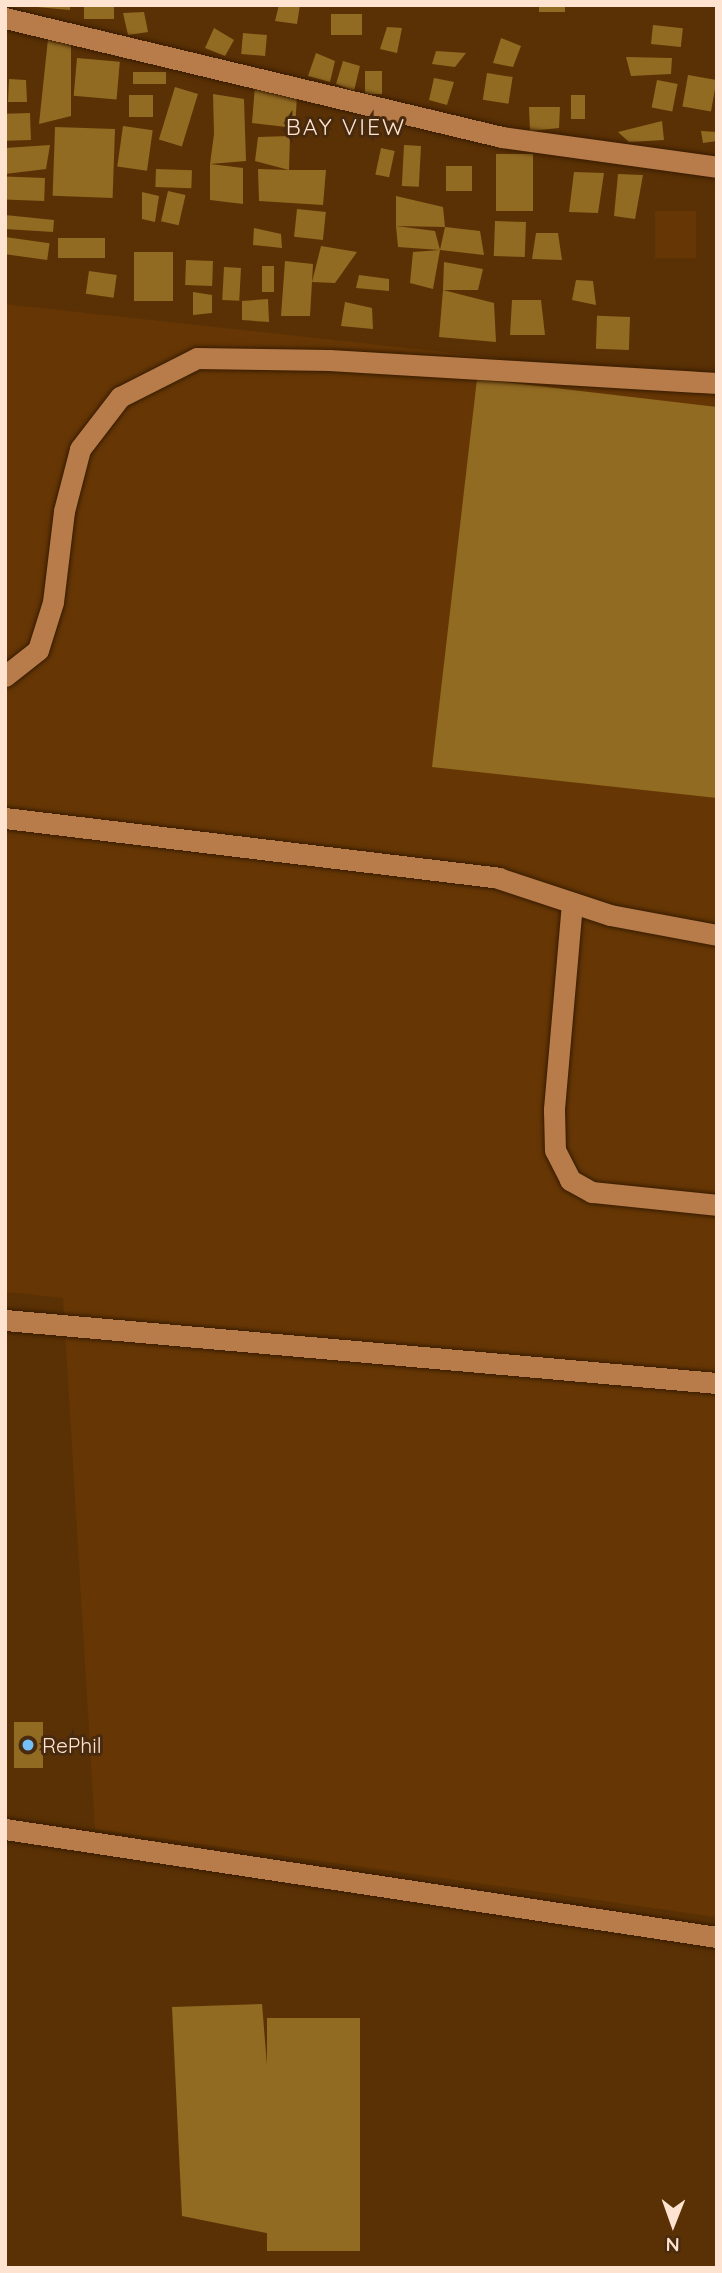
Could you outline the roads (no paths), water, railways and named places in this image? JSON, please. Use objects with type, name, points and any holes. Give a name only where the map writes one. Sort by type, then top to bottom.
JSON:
[{"type":"street","points":[[5,18],[502,137],[717,167]]},
{"type":"street","points":[[5,677],[38,650],[53,602],[64,511],[80,449],[120,397],[197,358],[328,360],[717,383]]},
{"type":"street","points":[[5,818],[498,878],[572,903],[717,935]]},
{"type":"street","points":[[572,903],[554,1110],[555,1150],[570,1180],[592,1192],[717,1205]]},
{"type":"street","points":[[5,1320],[717,1383]]},
{"type":"street","points":[[5,1829],[717,1937]]},
{"type":"place","name":"RePhil","points":[[28,1745]]},
{"type":"district","name":"BAY VIEW","points":[[346,127]]}]
